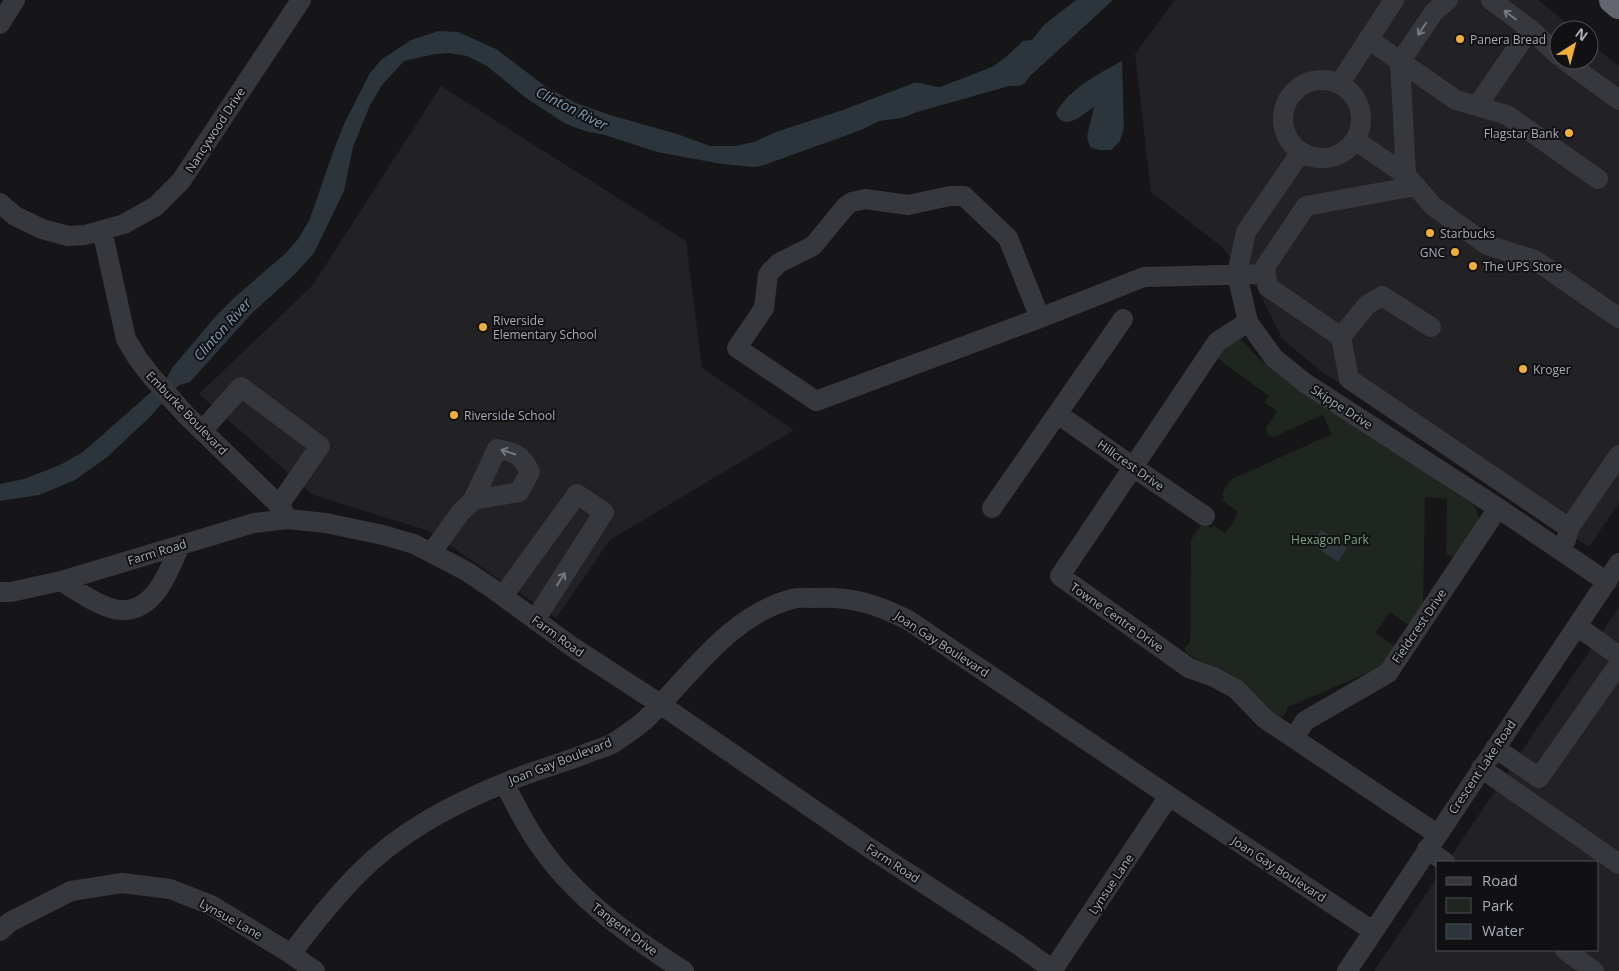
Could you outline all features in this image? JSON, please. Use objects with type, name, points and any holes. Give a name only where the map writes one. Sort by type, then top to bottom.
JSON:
[{"type":"highway","points":[[1613,0],[1619,5]]},
{"type":"street","points":[[0,24],[15,0]]},
{"type":"street","name":"Nancywood Drive","points":[[0,203],[15,216],[42,229],[68,236],[85,235],[124,224],[156,206],[181,181],[301,0]]},
{"type":"street","points":[[1340,83],[1394,0]]},
{"type":"street","points":[[1411,180],[1400,62],[1434,12],[1448,0]]},
{"type":"street","points":[[1491,0],[1530,29],[1549,47]]},
{"type":"street","points":[[1477,106],[1530,29]]},
{"type":"street","points":[[1368,39],[1456,100],[1507,115],[1598,179]]},
{"type":"street","points":[[1578,70],[1619,100]]},
{"type":"street","points":[[1321,80],[1340,83],[1354,96],[1360,108],[1362,122],[1359,135],[1355,140],[1340,155],[1327,158],[1313,158],[1300,152],[1285,133],[1283,121],[1284,108],[1289,97],[1298,88],[1309,82],[1321,80]]},
{"type":"street","points":[[1355,140],[1411,180],[1433,206],[1487,245],[1535,260],[1619,318]]},
{"type":"street","name":"Skippe Drive","points":[[1300,152],[1246,232],[1237,274],[1248,322],[1274,358],[1305,383],[1498,508],[1562,552],[1615,570]]},
{"type":"street","points":[[1334,402],[1349,379],[1341,337],[1268,287],[1265,267],[1306,206],[1411,180]]},
{"type":"street","points":[[1040,318],[1008,238],[968,199],[959,195],[908,205],[865,199],[852,202],[846,206],[813,246],[772,268],[768,275],[764,308],[737,348],[816,401],[1040,318],[1144,277],[1266,274]]},
{"type":"street","name":"Emburke Boulevard","points":[[102,230],[126,339],[138,359],[202,431],[284,512]]},
{"type":"street","points":[[1341,337],[1367,305],[1382,296],[1431,327]]},
{"type":"street","points":[[992,508],[1123,319]]},
{"type":"street","name":"Towne Centre Drive","points":[[1248,322],[1217,342],[1060,576],[1190,668],[1214,677],[1236,689],[1265,719],[1294,738],[1432,842],[1444,861]]},
{"type":"street","points":[[1349,379],[1569,528]]},
{"type":"street","points":[[202,431],[241,387],[320,446],[308,461],[284,512]]},
{"type":"street","name":"Hillcrest Drive","points":[[1058,414],[1204,516]]},
{"type":"street","points":[[1562,552],[1569,528],[1619,456]]},
{"type":"street","points":[[503,596],[576,494],[604,512],[535,620]]},
{"type":"street","points":[[432,552],[460,513],[472,500]]},
{"type":"street","name":"Fieldcrest Drive","points":[[1294,738],[1305,721],[1388,673],[1498,508]]},
{"type":"street","name":"Farm Road","points":[[0,592],[11,592],[60,581],[254,523],[284,512],[384,535],[414,544],[466,571],[571,646],[660,704],[871,849],[1017,944],[1053,970]]},
{"type":"street","points":[[60,581],[99,604],[122,610],[144,605],[160,587],[180,545]]},
{"type":"street","name":"Crescent Lake Road","points":[[1347,971],[1615,570]]},
{"type":"street","name":"Joan Gay Boulevard","points":[[291,954],[314,924],[360,872],[389,846],[433,816],[504,782],[574,759],[612,744],[644,721],[727,634],[764,610],[793,599],[828,597],[858,600],[883,608],[908,620],[1373,931]]},
{"type":"street","points":[[1577,626],[1619,656]]},
{"type":"street","points":[[1495,748],[1539,778],[1619,664]]},
{"type":"street","points":[[1481,768],[1619,864]]},
{"type":"street","name":"Tangent Drive","points":[[504,782],[542,849],[576,889],[607,918],[684,971]]},
{"type":"street","name":"Lynsue Lane","points":[[1053,970],[1169,796]]},
{"type":"street","name":"Lynsue Lane","points":[[0,931],[10,922],[71,891],[122,883],[170,889],[211,905],[315,971]]},
{"type":"street","points":[[1566,951],[1594,971]]},
{"type":"shaded area","points":[[1175,0],[1538,0],[1563,20],[1549,20],[1549,70],[1599,70],[1599,50],[1619,66],[1619,503],[1589,547],[1322,372],[1282,339],[1259,291],[1222,247],[1151,192],[1135,54]]},
{"type":"shaded area","name":"Riverside Elementary School","points":[[441,86],[686,241],[702,368],[794,430],[610,540],[556,618],[429,531],[313,495],[199,394],[312,286]]},
{"type":"shaded area","points":[[1619,607],[1619,971],[1374,971],[1436,879],[1436,951],[1599,951],[1599,861],[1448,861]]},
{"type":"green space","name":"Hexagon Park","points":[[1240,338],[1258,358],[1279,374],[1471,503],[1476,508],[1479,519],[1454,557],[1447,555],[1447,499],[1425,497],[1423,607],[1410,626],[1390,612],[1375,633],[1396,647],[1380,670],[1374,670],[1288,707],[1285,714],[1281,717],[1274,715],[1262,705],[1234,676],[1194,658],[1185,651],[1185,647],[1190,643],[1191,540],[1202,523],[1212,528],[1213,525],[1225,533],[1233,523],[1238,512],[1222,500],[1224,496],[1222,494],[1227,485],[1236,476],[1332,434],[1323,415],[1273,437],[1268,435],[1266,428],[1277,411],[1265,403],[1269,396],[1216,357],[1223,347]]},
{"type":"water","name":"Clinton River","points":[[1076,0],[1113,0],[1023,84],[1009,86],[902,118],[879,121],[861,130],[761,166],[753,167],[722,164],[657,152],[566,124],[526,98],[487,66],[467,56],[449,53],[435,54],[404,61],[382,85],[370,105],[353,147],[344,191],[314,253],[293,276],[252,313],[190,382],[174,389],[150,417],[106,458],[75,480],[39,495],[0,501],[0,484],[24,479],[60,465],[83,452],[166,379],[172,368],[216,316],[286,253],[298,239],[309,221],[345,122],[370,73],[381,60],[411,40],[439,31],[458,32],[496,49],[545,86],[576,103],[710,146],[735,146],[754,142],[776,132],[843,110],[914,83],[940,87],[992,67],[1023,41],[1032,40],[1044,25]]},
{"type":"water","points":[[1122,61],[1124,128],[1120,141],[1111,150],[1099,150],[1090,147],[1087,137],[1094,107],[1069,122],[1059,119],[1056,113],[1076,89]]},
{"type":"water","points":[[1321,530],[1347,548],[1338,562],[1312,544]]},
{"type":"place","name":"Panera Bread","points":[[1460,39]]},
{"type":"place","name":"Flagstar Bank","points":[[1569,133]]},
{"type":"place","name":"Starbucks","points":[[1430,233]]},
{"type":"place","name":"GNC","points":[[1455,252]]},
{"type":"place","name":"The UPS Store","points":[[1473,266]]},
{"type":"place","name":"Riverside Elementary School","points":[[483,327]]},
{"type":"place","name":"Kroger","points":[[1523,369]]},
{"type":"place","name":"Riverside School","points":[[454,415]]}]
